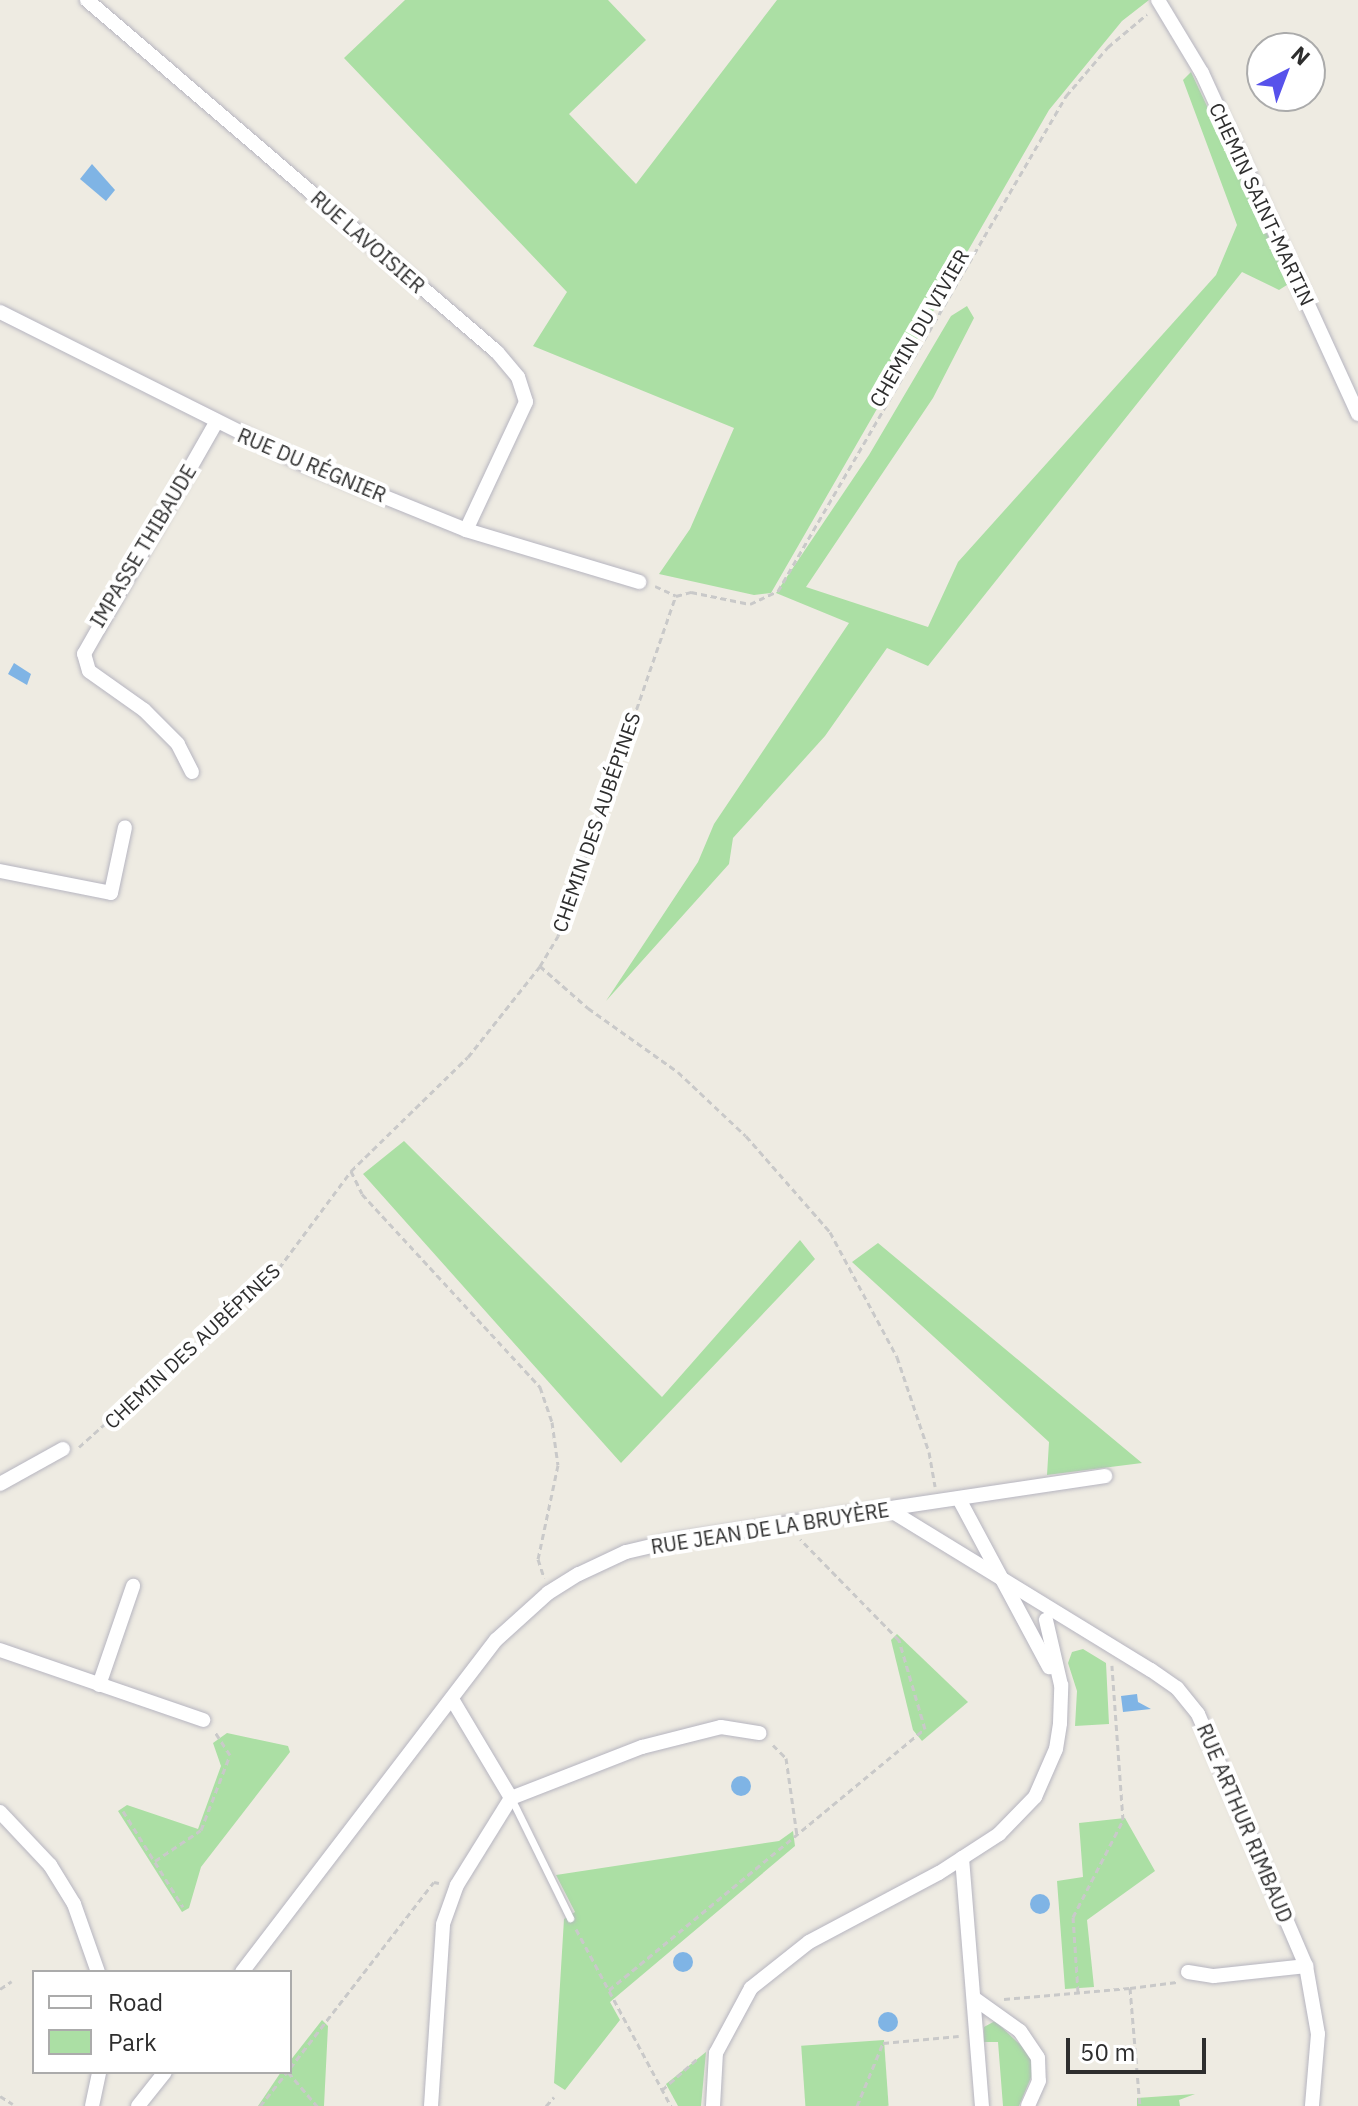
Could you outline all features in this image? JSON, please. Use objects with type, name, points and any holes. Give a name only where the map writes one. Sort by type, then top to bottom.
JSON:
[{"type":"street","name":"RUE LAVOISIER","points":[[87,0],[497,352],[518,377],[526,402],[466,530]]},
{"type":"street","name":"CHEMIN SAINT-MARTIN","points":[[1159,3],[1202,73],[1358,414]]},
{"type":"street","name":"RUE DU RÉGNIER","points":[[2,318],[216,423],[466,530],[639,582]]},
{"type":"street","name":"IMPASSE THIBAUDE","points":[[192,772],[178,744],[144,710],[89,671],[84,654],[216,423]]},
{"type":"street","points":[[0,871],[111,893],[125,827]]},
{"type":"street","points":[[0,1484],[63,1449]]},
{"type":"street","name":"RUE JEAN DE LA BRUYÈRE","points":[[244,1970],[496,1640],[548,1593],[626,1552],[1105,1476]]},
{"type":"street","name":"RUE ARTHUR RIMBAUD","points":[[959,1499],[994,1573],[1030,1625],[1045,1654],[1060,1723]]},
{"type":"street","name":"RUE ARTHUR RIMBAUD","points":[[888,1509],[959,1556],[994,1573],[1050,1614],[1108,1642],[1177,1688],[1198,1714],[1306,1966],[1318,2034],[1312,2106]]},
{"type":"street","points":[[99,1685],[133,1586]]},
{"type":"street","points":[[1030,1625],[1050,1614]]},
{"type":"street","name":"RUE ARTHUR RIMBAUD","points":[[713,2106],[716,2053],[751,1988],[778,1964],[999,1834],[1035,1797],[1056,1749],[1060,1723],[1061,1685],[1050,1614]]},
{"type":"street","points":[[0,1650],[203,1720]]},
{"type":"street","points":[[452,1699],[511,1798]]},
{"type":"street","points":[[431,2106],[443,1924],[457,1885],[511,1798],[642,1747],[721,1727],[760,1733]]},
{"type":"street","points":[[0,1812],[50,1865],[84,1926],[97,1970]]},
{"type":"street","points":[[962,1858],[982,2106]]},
{"type":"street","points":[[1188,1972],[1214,1976],[1306,1966]]},
{"type":"street","points":[[975,1999],[1020,2031],[1038,2058],[1039,2081],[1028,2106]]},
{"type":"street","points":[[98,2105],[99,2074]]},
{"type":"street","points":[[138,2106],[163,2074]]},
{"type":"lane","points":[[511,1798],[570,1918]]},
{"type":"path","name":"CHEMIN DU VIVIER","points":[[639,582],[676,596],[691,592],[750,604],[778,591],[1066,96],[1108,47],[1159,3]]},
{"type":"path","name":"CHEMIN DES AUBÉPINES","points":[[63,1449],[79,1448],[279,1268],[351,1171],[468,1057],[540,966],[558,936],[676,596]]},
{"type":"path","points":[[540,966],[588,1008],[678,1072],[746,1136],[830,1232],[897,1357],[929,1452],[937,1502]]},
{"type":"path","points":[[351,1171],[362,1194],[540,1387],[552,1422],[558,1465],[538,1559],[548,1593]]},
{"type":"path","points":[[609,1990],[925,1729],[899,1640],[787,1526]]},
{"type":"path","points":[[1078,1992],[1073,1917],[1123,1820],[1108,1642]]},
{"type":"path","points":[[155,1861],[201,1830],[230,1755],[203,1720]]},
{"type":"path","points":[[760,1733],[786,1758],[797,1835]]},
{"type":"path","points":[[123,1811],[183,1907]]},
{"type":"path","points":[[292,2066],[434,1882],[457,1885]]},
{"type":"path","points":[[570,1918],[671,2106]]},
{"type":"path","points":[[989,2009],[997,1999],[1174,1984],[1188,1972]]},
{"type":"path","points":[[0,1989],[12,1981]]},
{"type":"path","points":[[1130,1988],[1140,2106]]},
{"type":"path","points":[[857,2106],[883,2043],[977,2034]]},
{"type":"path","points":[[662,2090],[697,2059],[716,2053]]},
{"type":"path","points":[[260,2106],[286,2074]]},
{"type":"path","points":[[290,2074],[317,2106]]},
{"type":"path","points":[[0,2097],[13,2104]]},
{"type":"path","points":[[546,2106],[554,2097]]},
{"type":"green space","points":[[405,0],[608,0],[646,40],[569,114],[636,184],[777,0],[1149,0],[1122,21],[1049,110],[771,593],[754,595],[659,574],[690,529],[734,428],[533,346],[567,292],[344,58]]},
{"type":"green space","points":[[1191,72],[1290,283],[1279,290],[1242,272],[928,666],[887,648],[825,736],[733,838],[729,864],[606,1001],[698,862],[714,824],[849,623],[776,593],[869,455],[951,316],[967,306],[974,318],[933,398],[806,587],[928,627],[958,562],[1216,275],[1237,225],[1183,80]]},
{"type":"green space","points":[[404,1141],[662,1397],[800,1240],[815,1259],[621,1463],[363,1174]]},
{"type":"green space","points":[[878,1243],[1142,1463],[1047,1475],[1049,1442],[852,1262]]},
{"type":"green space","points":[[897,1634],[968,1702],[922,1741],[913,1730],[891,1640]]},
{"type":"green space","points":[[1083,1649],[1106,1663],[1109,1724],[1075,1726],[1077,1691],[1068,1663],[1072,1652]]},
{"type":"green space","points":[[227,1733],[288,1746],[290,1752],[201,1867],[189,1908],[182,1912],[118,1811],[127,1805],[198,1829],[221,1766],[213,1743]]},
{"type":"green space","points":[[1125,1818],[1155,1871],[1087,1920],[1094,1987],[1065,1989],[1057,1881],[1083,1877],[1079,1823]]},
{"type":"green space","points":[[793,1831],[795,1846],[610,2002],[620,2020],[565,2090],[554,2083],[564,1919],[575,1912],[556,1875],[779,1841]]},
{"type":"green space","points":[[322,2020],[328,2026],[324,2106],[258,2106],[280,2074],[292,2074],[292,2058]]},
{"type":"green space","points":[[995,2021],[1030,2054],[1032,2075],[1019,2106],[1003,2106],[998,2042],[984,2042],[984,2027]]},
{"type":"green space","points":[[884,2040],[889,2106],[805,2106],[801,2046]]},
{"type":"green space","points":[[706,2052],[701,2106],[678,2106],[666,2084]]},
{"type":"green space","points":[[1195,2094],[1179,2100],[1180,2106],[1137,2106],[1137,2098]]},
{"type":"water","points":[[92,164],[115,190],[106,201],[80,179]]},
{"type":"water","points":[[14,663],[31,674],[27,685],[8,674]]},
{"type":"water","points":[[1137,1694],[1138,1702],[1151,1709],[1123,1712],[1121,1696]]},
{"type":"water","points":[[741,1776],[748,1779],[751,1786],[748,1793],[741,1796],[734,1793],[731,1786],[734,1779]]},
{"type":"water","points":[[1040,1894],[1047,1897],[1050,1904],[1047,1911],[1040,1914],[1033,1911],[1030,1904],[1033,1897]]},
{"type":"water","points":[[683,1952],[690,1955],[693,1962],[690,1969],[683,1972],[676,1969],[673,1962],[676,1955]]},
{"type":"water","points":[[888,2012],[895,2015],[898,2022],[895,2029],[888,2032],[881,2029],[878,2022],[881,2015]]}]
